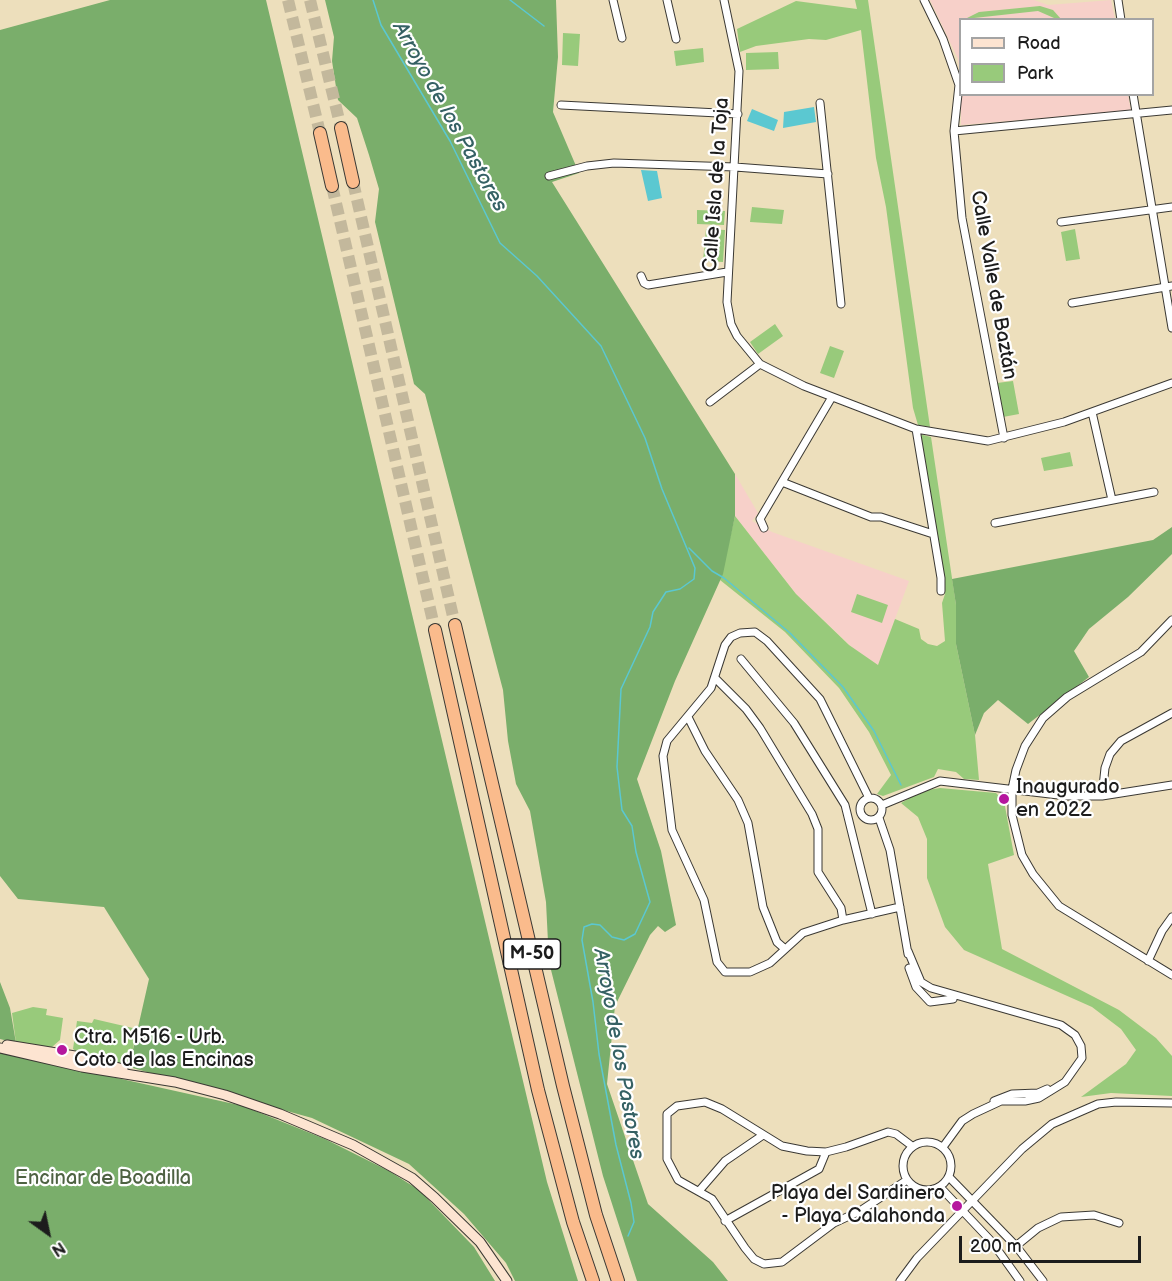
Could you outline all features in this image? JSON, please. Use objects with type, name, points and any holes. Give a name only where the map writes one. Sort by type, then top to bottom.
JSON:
[{"type":"highway","points":[[341,128],[353,182]]},
{"type":"highway","points":[[320,133],[332,186]]},
{"type":"highway","name":"M-50","points":[[455,625],[563,1086],[596,1215],[618,1281]]},
{"type":"highway","name":"M-50","points":[[435,630],[538,1090],[573,1222],[593,1281]]},
{"type":"street","points":[[612,0],[622,38]]},
{"type":"street","points":[[667,0],[676,39]]},
{"type":"street","name":"Calle Isla de la Toja","points":[[724,0],[739,70],[727,302],[731,324],[746,348],[760,364],[832,397],[916,429],[972,440],[1004,438],[1092,412],[1172,383]]},
{"type":"street","name":"Calle Valle de Baztán","points":[[924,0],[947,49],[959,85],[954,131],[968,261],[1004,438]]},
{"type":"street","points":[[1118,0],[1121,18]]},
{"type":"street","points":[[1133,96],[1168,287],[1172,328]]},
{"type":"street","points":[[820,103],[841,304]]},
{"type":"street","points":[[561,105],[738,114]]},
{"type":"street","points":[[954,131],[1172,110]]},
{"type":"street","points":[[549,176],[587,166],[614,163],[735,167],[828,174]]},
{"type":"street","points":[[1061,222],[1172,207]]},
{"type":"street","points":[[641,276],[644,283],[648,285],[727,272]]},
{"type":"street","points":[[1072,303],[1168,287]]},
{"type":"street","points":[[710,402],[760,364]]},
{"type":"street","points":[[764,528],[760,519],[832,397]]},
{"type":"street","points":[[1092,412],[1112,500]]},
{"type":"street","points":[[916,429],[941,591]]},
{"type":"street","points":[[782,482],[871,517],[881,517],[933,534]]},
{"type":"street","points":[[995,523],[1154,492]]},
{"type":"street","points":[[1172,620],[1141,652],[1067,697],[1043,718],[1025,746],[1012,789],[1012,815],[1022,855],[1033,874],[1059,906],[1172,975]]},
{"type":"street","points":[[869,798],[820,699],[767,641],[755,632],[740,633],[731,637],[725,645],[715,678],[688,717],[667,741],[663,756],[672,830],[704,900],[717,962],[725,972],[750,972],[770,963],[802,933],[843,920],[900,908]]},
{"type":"street","points":[[741,659],[787,713],[845,805],[872,914]]},
{"type":"street","points":[[715,678],[760,728],[812,814],[818,829],[818,872],[840,908],[843,920]]},
{"type":"street","points":[[1102,796],[1105,768],[1110,754],[1120,741],[1172,713]]},
{"type":"street","points":[[688,717],[705,751],[738,800],[748,823],[763,907],[777,942],[785,949]]},
{"type":"street","points":[[882,805],[939,781],[1067,796],[1102,796],[1172,785]]},
{"type":"street","points":[[869,798],[877,799],[882,805],[883,812],[879,818],[866,819],[861,814],[863,801],[869,798]]},
{"type":"street","points":[[879,818],[890,850],[910,972],[922,995],[930,1002],[961,998]]},
{"type":"street","points":[[1148,961],[1162,931],[1172,917]]},
{"type":"street","points":[[908,951],[921,982],[961,998],[1061,1025],[1075,1035],[1081,1046],[1082,1058],[1065,1082],[1039,1098],[1025,1101],[1001,1101],[982,1109],[962,1121],[943,1147]]},
{"type":"street","points":[[0,1046],[75,1056],[148,1078],[193,1086],[253,1104],[318,1129],[384,1161],[412,1178],[460,1222],[495,1262],[507,1281]]},
{"type":"street","points":[[907,1180],[860,1211],[834,1223],[790,1257],[773,1265],[764,1264],[754,1259],[725,1221],[712,1199],[678,1180],[667,1159],[666,1123],[671,1109],[684,1104],[705,1102],[722,1109],[782,1146],[826,1152],[888,1132],[896,1134],[912,1146]]},
{"type":"street","points":[[900,1281],[917,1258],[973,1203],[1033,1138],[1064,1117],[1098,1104],[1172,1103]]},
{"type":"street","points":[[699,1191],[725,1161],[763,1136]]},
{"type":"street","points":[[928,1141],[943,1147],[951,1161],[949,1177],[940,1186],[922,1190],[907,1180],[903,1162],[912,1146],[928,1141]]},
{"type":"street","points":[[725,1221],[819,1169],[826,1152]]},
{"type":"street","points":[[949,1177],[1016,1246],[1043,1281]]},
{"type":"street","points":[[940,1186],[992,1242],[1020,1281]]},
{"type":"street","points":[[1016,1246],[1038,1228],[1061,1217],[1094,1215],[1119,1223]]},
{"type":"shaded area","points":[[930,0],[1034,0],[1048,5],[1111,0],[1115,18],[959,18],[959,68],[958,59]]},
{"type":"shaded area","points":[[961,96],[1128,96],[1131,111],[961,125]]},
{"type":"shaded area","points":[[735,474],[758,513],[752,521],[772,532],[909,581],[878,665],[854,649],[796,594],[735,516]]},
{"type":"green space","points":[[110,0],[266,0],[547,1182],[578,1281],[515,1281],[506,1263],[464,1214],[409,1164],[312,1118],[129,1067],[149,979],[104,907],[18,899],[0,876],[0,30]]},
{"type":"green space","points":[[325,0],[556,0],[558,57],[553,112],[579,173],[552,182],[735,474],[735,516],[723,574],[675,681],[637,779],[661,851],[676,925],[665,932],[658,926],[650,935],[615,1006],[607,1084],[648,1204],[713,1262],[728,1281],[637,1281],[603,1176],[549,962],[546,902],[530,811],[516,784],[508,741],[503,690],[425,394],[414,384],[375,222],[379,189],[357,118],[338,100],[332,61],[334,37]]},
{"type":"green space","points":[[855,0],[868,0],[930,427],[918,425],[913,408],[886,207],[876,158],[861,30],[826,40],[809,39],[756,46],[740,52],[737,29],[796,1],[857,9]]},
{"type":"green space","points":[[1040,6],[1053,10],[1060,18],[1054,18],[1038,11],[967,18],[979,12]]},
{"type":"green space","points":[[563,33],[580,34],[578,66],[562,65]]},
{"type":"green space","points":[[703,48],[704,62],[676,66],[674,51]]},
{"type":"green space","points":[[778,52],[779,69],[746,70],[746,53]]},
{"type":"green space","points":[[752,207],[784,210],[782,224],[750,222]]},
{"type":"green space","points":[[697,210],[725,211],[724,225],[697,224]]},
{"type":"green space","points":[[706,229],[725,230],[723,262],[703,261]]},
{"type":"green space","points":[[1075,229],[1080,259],[1066,261],[1061,232]]},
{"type":"green space","points":[[775,324],[783,336],[758,354],[750,342]]},
{"type":"green space","points":[[830,346],[844,351],[834,378],[820,373]]},
{"type":"green space","points":[[1013,381],[1019,414],[1003,417],[997,383]]},
{"type":"green space","points":[[919,434],[931,437],[956,605],[956,644],[975,735],[979,780],[964,779],[956,772],[938,769],[934,777],[883,796],[877,794],[891,775],[869,732],[839,688],[785,632],[720,580],[735,516],[796,594],[849,645],[878,665],[895,619],[919,629],[921,639],[928,644],[937,646],[945,641],[942,603],[945,594],[944,580]]},
{"type":"green space","points":[[1070,452],[1073,466],[1044,471],[1041,458]]},
{"type":"green space","points":[[1172,527],[1172,554],[1128,597],[1089,629],[1074,651],[1089,677],[1028,724],[998,700],[984,713],[975,735],[956,644],[956,605],[952,579],[1153,540]]},
{"type":"green space","points":[[857,594],[888,605],[882,623],[851,612]]},
{"type":"green space","points":[[940,788],[996,793],[1004,801],[1014,855],[988,864],[1002,949],[1119,1010],[1156,1038],[1172,1056],[1172,1096],[1111,1093],[1081,1097],[1126,1064],[1136,1050],[1121,1029],[1092,1007],[964,950],[945,927],[927,878],[927,839],[918,817],[901,803],[922,791]]},
{"type":"green space","points":[[0,982],[10,1008],[16,1043],[0,1039]]},
{"type":"green space","points":[[33,1007],[47,1009],[46,1015],[63,1018],[60,1040],[52,1047],[16,1043],[12,1013]]},
{"type":"green space","points":[[94,1019],[137,1029],[129,1067],[83,1056],[73,1049],[77,1021],[92,1023]]},
{"type":"green space","name":"Encinar de Boadilla","points":[[0,1052],[243,1106],[325,1139],[389,1171],[419,1190],[474,1247],[495,1281],[0,1281]]},
{"type":"water","points":[[814,107],[816,122],[783,128],[784,112]]},
{"type":"water","points":[[752,109],[778,120],[774,131],[747,121]]},
{"type":"water","points":[[641,170],[657,171],[662,198],[648,201]]},
{"type":"waterway","name":"Arroyo de los Pastores","points":[[373,0],[381,25],[450,141],[500,243],[537,276],[601,346],[645,438],[662,489],[695,568],[694,579],[680,589],[666,592],[653,612],[650,627],[621,689],[617,767],[622,810],[632,826],[636,852],[650,902],[635,934],[624,940],[612,937],[600,925],[592,924],[584,927],[582,940],[599,1054],[616,1145],[634,1222],[628,1236]]},
{"type":"waterway","points":[[510,0],[544,26]]},
{"type":"waterway","name":"Arroyo de los Pastores","points":[[689,548],[712,571],[724,578],[790,633],[843,687],[874,731],[901,785]]},
{"type":"tunnel","points":[[288,0],[320,133]]},
{"type":"tunnel","points":[[310,0],[341,128]]},
{"type":"tunnel","points":[[353,182],[455,625]]},
{"type":"tunnel","points":[[332,186],[435,630]]},
{"type":"place","name":"Inaugurado en 2022","points":[[1004,799]]},
{"type":"place","name":"Ctra. M516 - Urb. Coto de las Encinas","points":[[62,1050]]},
{"type":"place","name":"Playa del Sardinero - Playa Calahonda","points":[[957,1206]]}]
